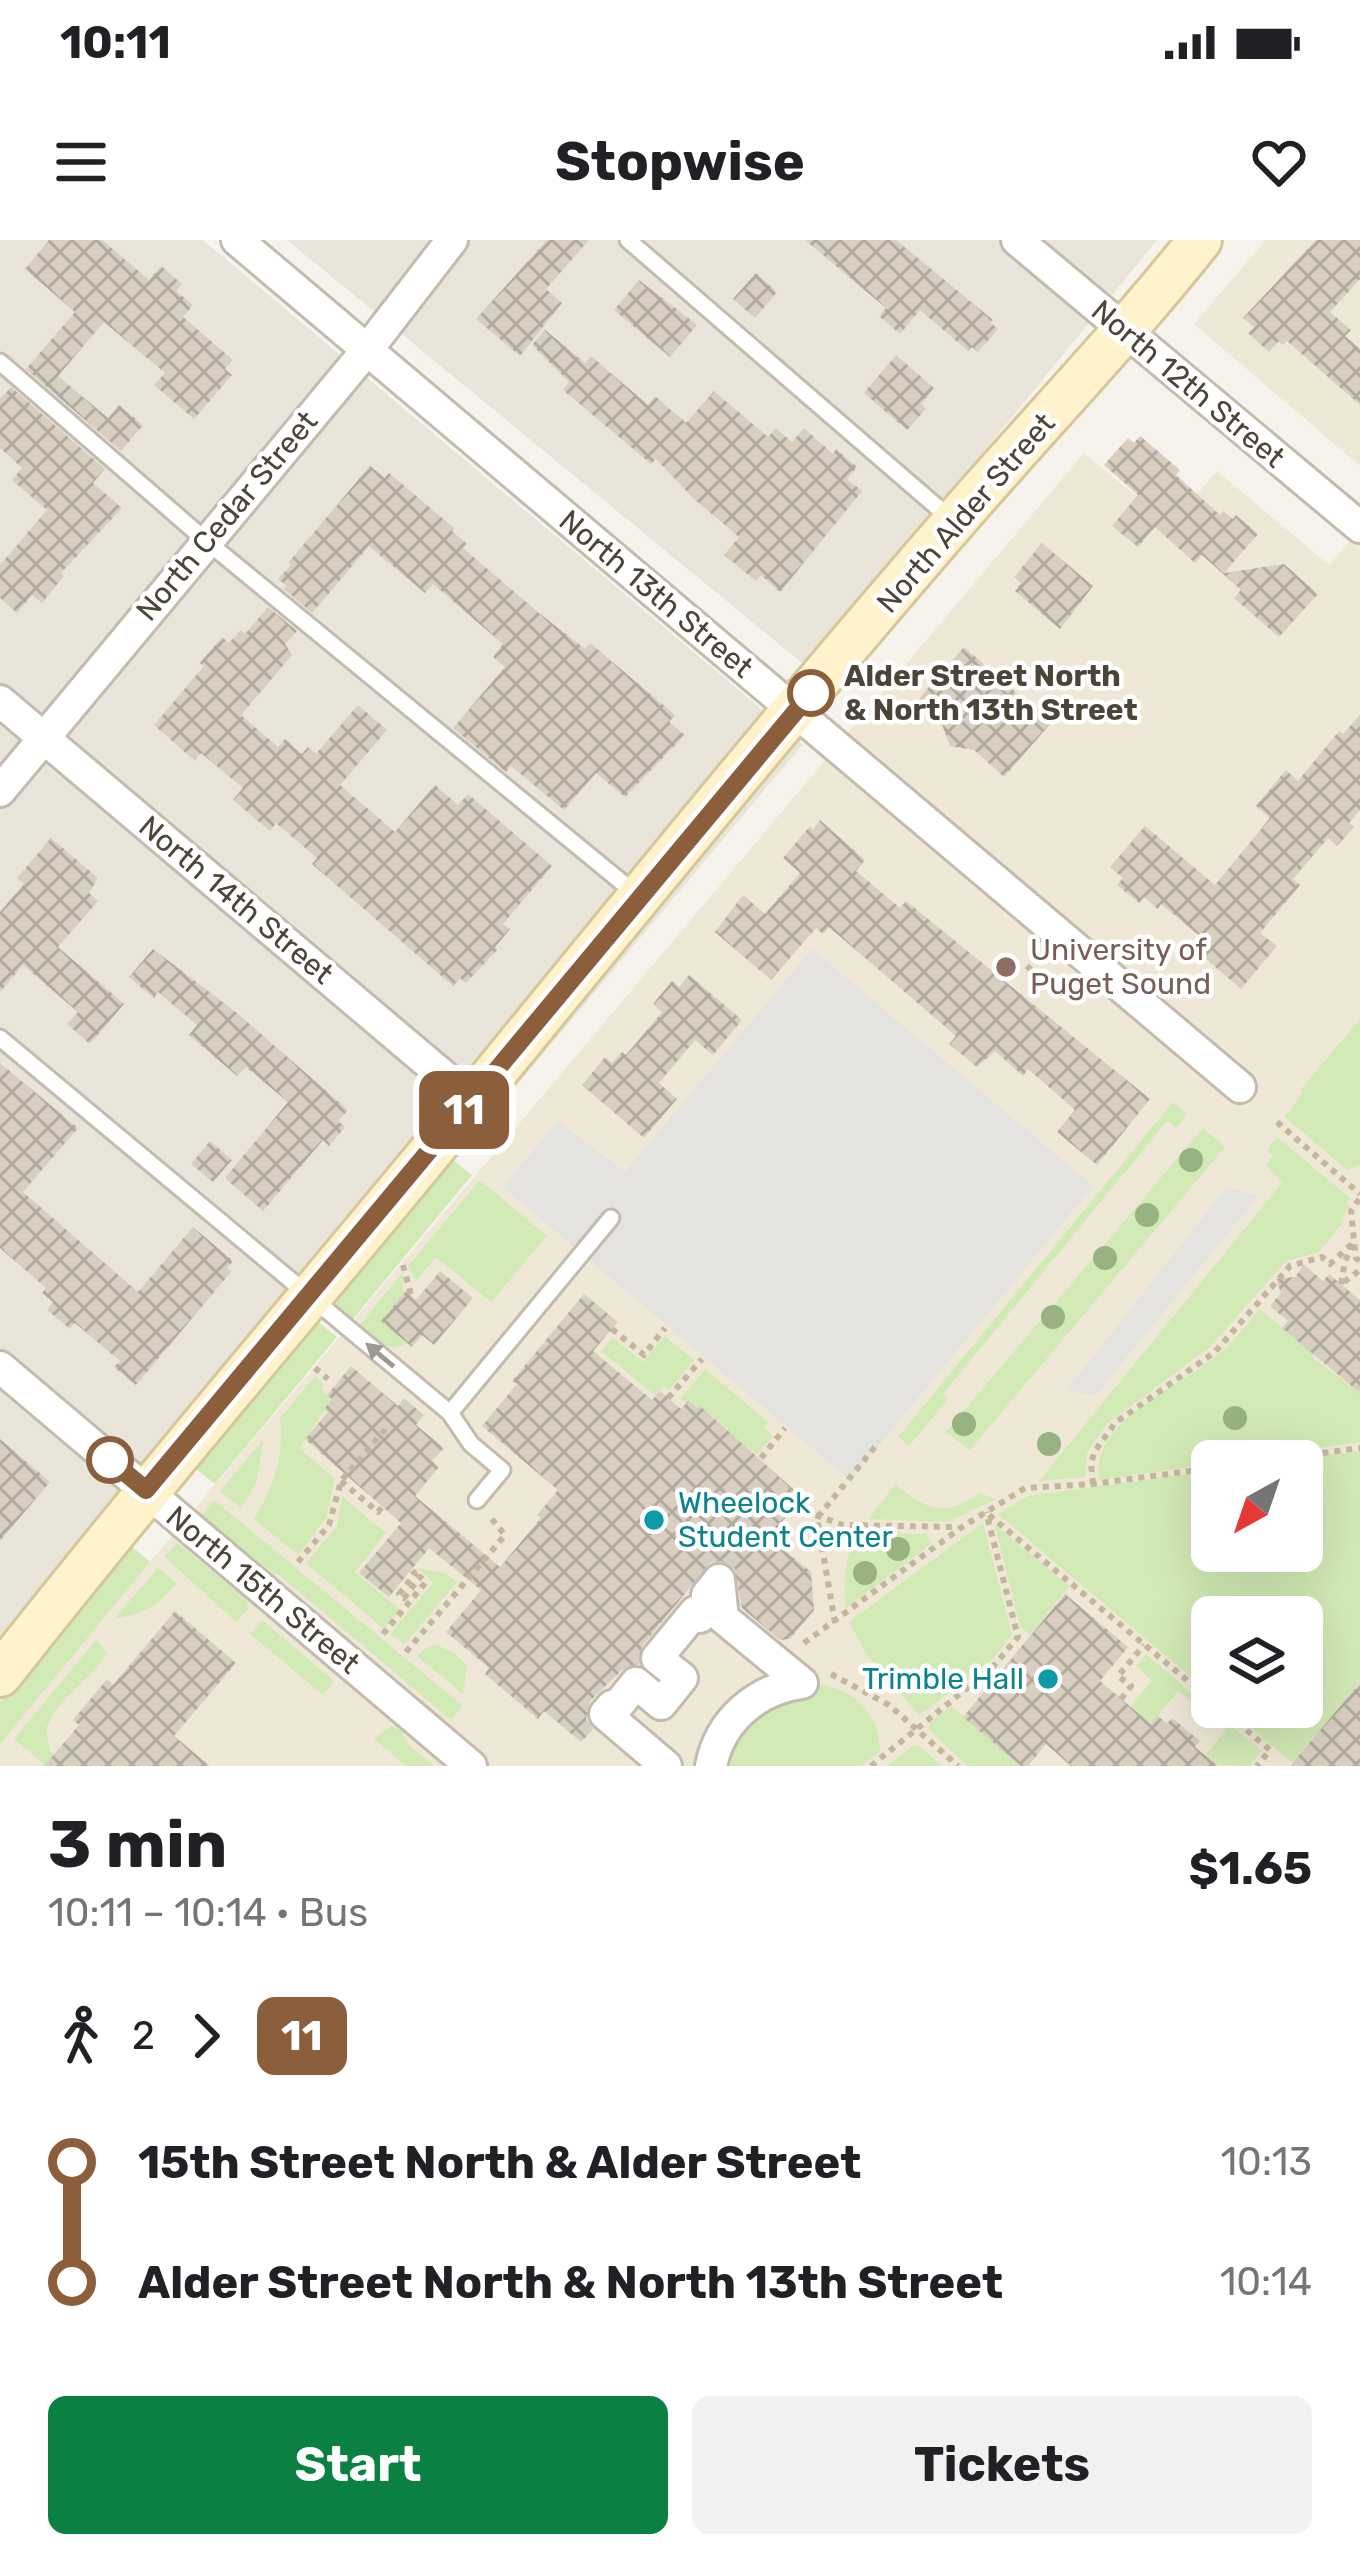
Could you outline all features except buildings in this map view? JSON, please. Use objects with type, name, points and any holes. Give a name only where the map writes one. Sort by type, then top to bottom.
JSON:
[{"type":"street","name":"North 13th Street","points":[[237,240],[1240,1087]]},
{"type":"street","name":"North Cedar Street","points":[[0,790],[368,350],[452,240]]},
{"type":"street","name":"North 12th Street","points":[[1017,240],[1360,527]]},
{"type":"street","name":"North Alder Street","points":[[0,1675],[146,1490],[311,1297],[638,896],[1200,240]]},
{"type":"street","name":"North 14th Street","points":[[0,701],[472,1100]]},
{"type":"street","name":"North 15th Street","points":[[0,1367],[471,1766]]},
{"type":"street","points":[[666,1766],[605,1714],[636,1683],[661,1704],[682,1678],[657,1658],[695,1612],[700,1617],[707,1609],[713,1601],[707,1595],[719,1580],[723,1618],[802,1683],[774,1690],[741,1710],[720,1738],[711,1766]]},
{"type":"lane","points":[[628,240],[954,522]]},
{"type":"lane","points":[[0,362],[205,540],[638,896]]},
{"type":"lane","points":[[0,1038],[450,1413],[471,1444],[502,1470],[477,1500]]},
{"type":"lane","points":[[450,1413],[611,1218]]},
{"type":"path","points":[[1277,1122],[1360,1196],[1351,1211],[1360,1266],[1341,1285],[1354,1242]]},
{"type":"path","points":[[1094,1484],[1090,1463],[1115,1423],[1215,1352],[1290,1266],[1322,1257],[1330,1264],[1354,1242]]},
{"type":"path","points":[[403,1265],[411,1295]]},
{"type":"path","points":[[612,1329],[644,1355],[665,1328]]},
{"type":"path","points":[[668,1398],[702,1359]]},
{"type":"path","points":[[315,1368],[328,1379]]},
{"type":"path","points":[[298,1562],[329,1525],[341,1481],[388,1426]]},
{"type":"path","points":[[761,1458],[785,1428]]},
{"type":"path","points":[[835,1623],[817,1518],[879,1442]]},
{"type":"path","points":[[1323,1453],[1360,1448]]},
{"type":"path","points":[[776,1660],[1024,1488],[1191,1471]]},
{"type":"path","points":[[341,1481],[378,1512],[382,1507]]},
{"type":"path","points":[[406,1652],[505,1535],[477,1500]]},
{"type":"path","points":[[793,1507],[843,1525],[962,1527]]},
{"type":"path","points":[[986,1512],[1191,1686]]},
{"type":"path","points":[[872,1766],[1014,1649],[1018,1637],[986,1512]]},
{"type":"path","points":[[383,1634],[426,1582],[416,1574]]},
{"type":"path","points":[[1121,1699],[1131,1686],[1118,1676],[1144,1645]]},
{"type":"path","points":[[1244,1728],[1270,1750],[1257,1766]]},
{"type":"shaded area","points":[[0,240],[203,240],[803,744],[0,1701]]},
{"type":"shaded area","points":[[287,240],[1157,240],[807,667]]},
{"type":"shaded area","points":[[1266,240],[1360,240],[1360,466],[1194,324]]},
{"type":"shaded area","name":"University of Puget Sound","points":[[1084,453],[1171,525],[1217,471],[1329,565],[1360,530],[1360,1766],[0,1766],[0,1740]]},
{"type":"shaded area","points":[[812,949],[1093,1186],[850,1480],[503,1187],[558,1121],[625,1172]]},
{"type":"shaded area","points":[[1227,1187],[1258,1196],[1096,1395],[1066,1391]]},
{"type":"green space","points":[[1360,1019],[1360,1165],[1347,1170],[1285,1117],[1301,1089]]},
{"type":"green space","points":[[1173,1102],[1187,1114],[1176,1128],[1167,1121],[943,1394],[948,1399],[909,1446],[898,1437]]},
{"type":"green space","points":[[1203,1128],[1225,1147],[970,1450],[946,1432]]},
{"type":"green space","points":[[1277,1137],[1350,1198],[1346,1203],[1350,1207],[1341,1218],[1344,1221],[1319,1252],[1286,1261],[1210,1347],[1108,1423],[1087,1453],[1085,1477],[1039,1481],[1282,1183],[1266,1165],[1273,1156],[1267,1150]]},
{"type":"green space","points":[[453,1160],[472,1175],[353,1319],[334,1304]]},
{"type":"green space","points":[[480,1180],[547,1236],[491,1302],[436,1257],[416,1281],[408,1266]]},
{"type":"green space","points":[[403,1272],[403,1295],[382,1321],[407,1343],[394,1347],[360,1325]]},
{"type":"green space","points":[[1260,1309],[1360,1393],[1360,1442],[1323,1447],[1323,1440],[1191,1440],[1191,1467],[1099,1480],[1100,1460],[1121,1424],[1239,1334]]},
{"type":"green space","points":[[318,1322],[337,1337],[215,1484],[196,1469]]},
{"type":"green space","points":[[665,1336],[694,1360],[669,1390],[664,1386],[656,1396],[601,1351],[613,1338],[643,1362]]},
{"type":"green space","points":[[705,1369],[768,1422],[764,1427],[773,1436],[757,1455],[725,1433],[728,1429],[700,1406],[680,1399]]},
{"type":"green space","points":[[315,1376],[332,1399],[299,1448],[335,1479],[326,1518],[298,1555],[254,1519],[276,1471],[280,1418]]},
{"type":"green space","points":[[263,1440],[257,1481],[241,1508],[220,1491]]},
{"type":"green space","points":[[1360,1451],[1360,1683],[1323,1727],[1323,1596],[1191,1596],[1191,1677],[998,1514],[1028,1496],[1191,1474],[1191,1572],[1323,1572],[1323,1456]]},
{"type":"green space","points":[[895,1484],[936,1508],[956,1506],[980,1493],[996,1499],[948,1522],[869,1519]]},
{"type":"green space","points":[[342,1496],[386,1533],[355,1572],[400,1610],[384,1629],[306,1563],[337,1526]]},
{"type":"green space","points":[[214,1500],[463,1706],[451,1720],[278,1574],[269,1573],[201,1516]]},
{"type":"green space","points":[[983,1523],[1012,1635],[990,1662],[919,1715],[867,1655],[849,1622]]},
{"type":"green space","points":[[995,1525],[1069,1586],[1030,1635],[1020,1626]]},
{"type":"green space","points":[[927,1534],[931,1544],[846,1608],[849,1553],[857,1535]]},
{"type":"green space","points":[[177,1543],[247,1600],[248,1609],[236,1622],[165,1557]]},
{"type":"green space","points":[[130,1545],[150,1562],[0,1744],[0,1702]]},
{"type":"green space","points":[[158,1568],[177,1583],[150,1608],[115,1618]]},
{"type":"green space","points":[[418,1568],[444,1573],[457,1582],[404,1645],[390,1634],[433,1583]]},
{"type":"green space","points":[[262,1620],[334,1681],[323,1695],[250,1634]]},
{"type":"green space","points":[[96,1640],[107,1653],[46,1729],[50,1751],[67,1766],[46,1766],[14,1739]]},
{"type":"green space","points":[[437,1645],[456,1654],[467,1667],[463,1694],[417,1656]]},
{"type":"green space","points":[[1146,1654],[1191,1693],[1191,1701],[1178,1691],[1151,1724],[1130,1706],[1152,1681],[1136,1666]]},
{"type":"green space","points":[[807,1683],[835,1688],[858,1701],[874,1722],[880,1751],[862,1766],[711,1766],[720,1738]]},
{"type":"green space","points":[[951,1706],[1021,1766],[968,1766],[929,1730],[930,1723]]},
{"type":"green space","points":[[391,1726],[401,1730],[408,1744],[434,1766],[406,1766],[374,1739]]},
{"type":"green space","points":[[1234,1728],[1262,1751],[1249,1766],[1198,1764],[1226,1730]]},
{"type":"green space","points":[[1251,1728],[1322,1728],[1292,1763]]},
{"type":"green space","points":[[919,1746],[942,1766],[887,1766]]},
{"type":"bus line","name":"11","points":[[110,1460],[146,1490],[811,693]]},
{"type":"place","name":"Alder Street North & North 13th Street","points":[[811,693]]},
{"type":"place","name":"University of Puget Sound","points":[[1006,967]]},
{"type":"place","name":"Wheelock Student Center","points":[[654,1520]]},
{"type":"place","name":"Trimble Hall","points":[[1048,1679]]}]
